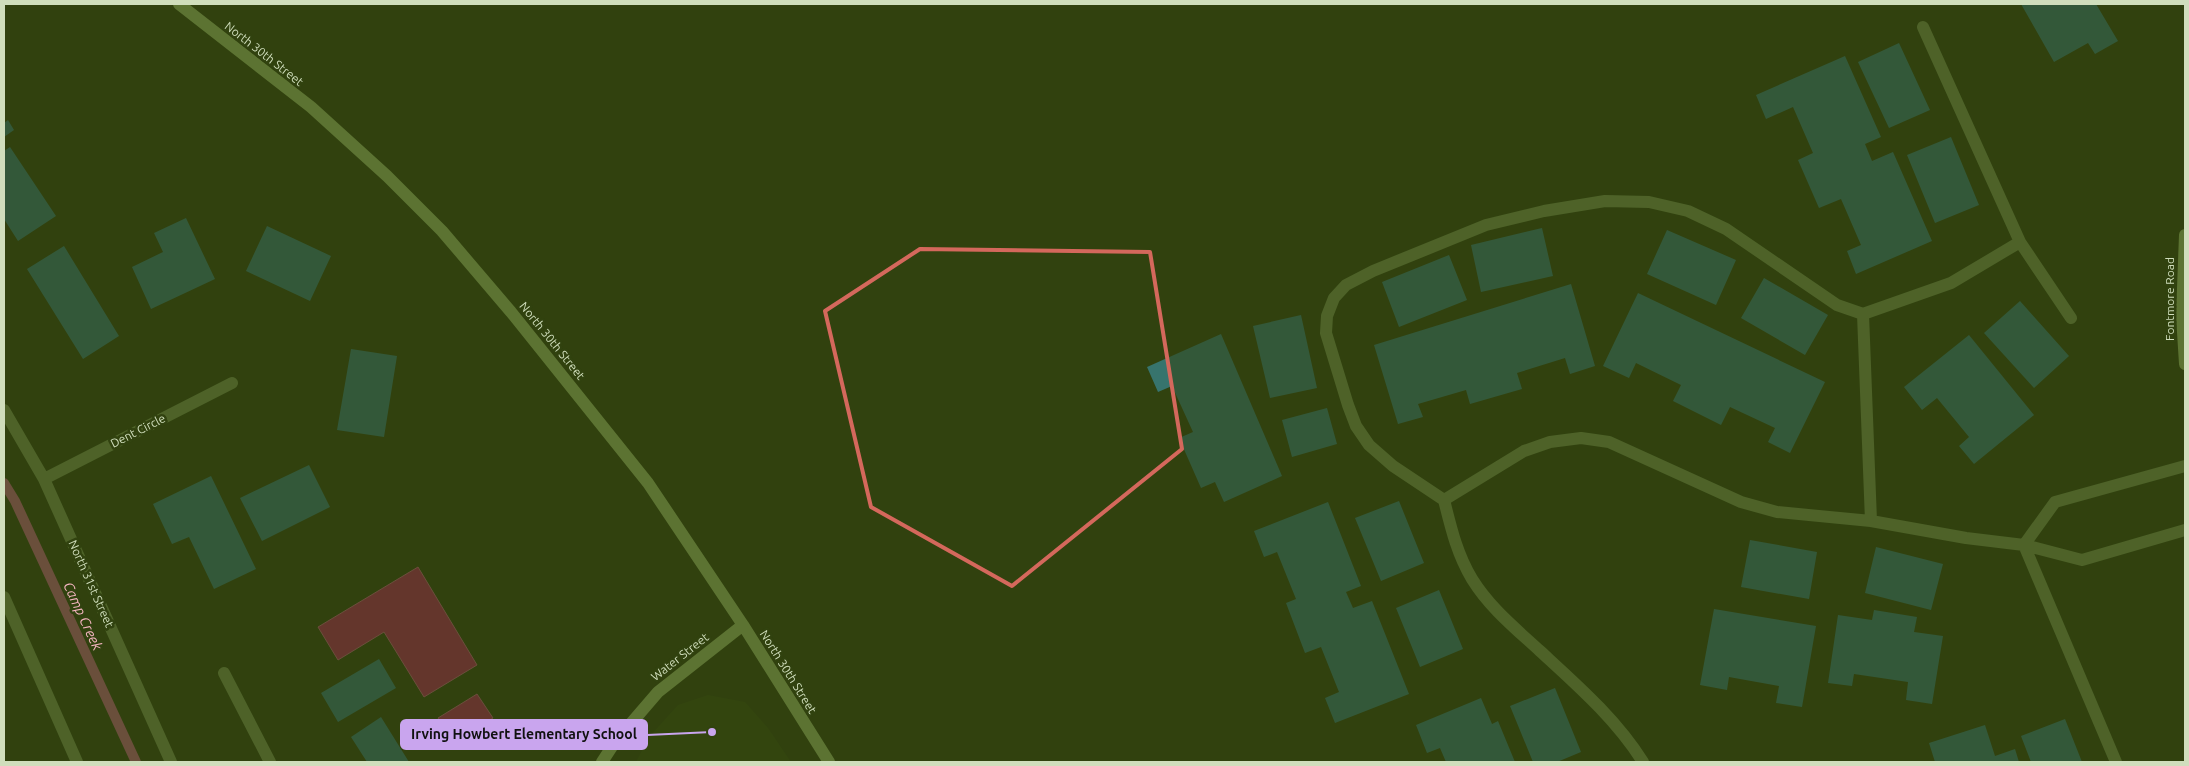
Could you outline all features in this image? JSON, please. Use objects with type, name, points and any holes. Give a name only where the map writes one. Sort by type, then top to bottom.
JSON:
[{"type":"main road","name":"North 30th Street","points":[[179,4],[311,107],[387,176],[442,231],[511,312],[648,483],[743,625],[829,762]]},
{"type":"main road","name":"Fontmore Road","points":[[2185,235],[2182,316],[2185,364]]},
{"type":"main road","name":"Water Street","points":[[602,762],[615,742],[658,692],[743,625]]},
{"type":"street","points":[[1923,27],[2020,242],[2071,318]]},
{"type":"street","points":[[1643,762],[1634,747],[1588,694],[1494,609],[1473,579],[1455,546],[1444,500],[1393,466],[1369,445],[1356,426],[1326,333],[1327,316],[1334,298],[1346,285],[1373,271],[1486,226],[1544,211],[1605,201],[1649,202],[1688,211],[1726,229],[1837,305],[1863,314],[1951,283],[2020,242]]},
{"type":"street","points":[[1863,314],[1871,521]]},
{"type":"street","name":"Dent Circle","points":[[44,479],[232,383]]},
{"type":"street","name":"North 31st Street","points":[[4,410],[44,479],[171,762]]},
{"type":"street","points":[[1444,500],[1524,451],[1550,442],[1580,438],[1609,442],[1741,502],[1776,512],[1871,521],[1966,538],[2024,545],[2082,560],[2185,530]]},
{"type":"street","points":[[2024,545],[2055,502],[2185,466]]},
{"type":"street","points":[[2024,545],[2116,762]]},
{"type":"street","points":[[4,597],[77,762]]},
{"type":"street","points":[[224,673],[270,762]]},
{"type":"highlighted area","points":[[920,249],[1150,252],[1182,449],[1012,586],[871,507],[825,311]]},
{"type":"shaded area","points":[[418,567],[477,665],[424,697],[384,632],[338,660],[318,627]]},
{"type":"shaded area","points":[[477,694],[493,718],[455,743],[438,718]]},
{"type":"shaded area","points":[[708,695],[745,702],[768,728],[791,762],[636,762],[649,737],[678,705]]},
{"type":"building","points":[[2021,4],[2096,4],[2118,41],[2095,54],[2088,43],[2054,62]]},
{"type":"building","points":[[1899,43],[1930,110],[1889,128],[1858,62]]},
{"type":"building","points":[[1845,56],[1881,137],[1865,144],[1872,161],[1893,152],[1932,241],[1856,274],[1847,251],[1861,245],[1841,199],[1819,208],[1798,160],[1813,153],[1793,107],[1766,119],[1756,95]]},
{"type":"building","points":[[8,120],[14,130],[4,137],[4,123]]},
{"type":"building","points":[[1951,137],[1979,205],[1935,223],[1907,155]]},
{"type":"building","points":[[10,147],[56,216],[18,241],[4,219],[4,151]]},
{"type":"building","points":[[186,218],[215,279],[151,309],[132,267],[163,252],[154,233]]},
{"type":"building","points":[[267,226],[331,256],[310,301],[246,271]]},
{"type":"building","points":[[1542,228],[1553,276],[1481,292],[1471,245]]},
{"type":"building","points":[[1667,230],[1736,260],[1716,305],[1647,274]]},
{"type":"building","points":[[64,246],[119,336],[83,359],[27,269]]},
{"type":"building","points":[[1449,255],[1467,300],[1399,327],[1382,282]]},
{"type":"building","points":[[1764,278],[1828,315],[1805,355],[1741,318]]},
{"type":"building","points":[[1571,284],[1595,366],[1570,374],[1565,358],[1517,373],[1522,389],[1470,404],[1466,390],[1418,404],[1423,417],[1398,424],[1374,345]]},
{"type":"building","points":[[1638,293],[1825,382],[1790,453],[1768,442],[1775,428],[1730,407],[1721,425],[1673,401],[1681,385],[1636,363],[1629,378],[1603,366]]},
{"type":"building","points":[[2020,301],[2069,356],[2034,388],[1984,333]]},
{"type":"building","points":[[1301,315],[1317,388],[1270,398],[1253,326]]},
{"type":"building","points":[[1221,334],[1282,476],[1224,502],[1215,482],[1201,488],[1179,438],[1193,432],[1172,386],[1158,392],[1147,367]]},
{"type":"building","points":[[1969,335],[2034,415],[1974,464],[1959,446],[1969,437],[1937,398],[1922,410],[1904,387]]},
{"type":"building","points":[[351,349],[397,356],[384,437],[337,430]]},
{"type":"building","points":[[1327,408],[1337,444],[1292,457],[1282,420]]},
{"type":"building","points":[[309,465],[330,507],[262,541],[240,498]]},
{"type":"building","points":[[211,476],[256,569],[214,589],[189,537],[172,544],[153,504]]},
{"type":"building","points":[[1399,501],[1424,563],[1381,581],[1355,518]]},
{"type":"building","points":[[1328,502],[1361,586],[1346,592],[1353,608],[1372,601],[1409,694],[1335,723],[1325,698],[1339,692],[1321,647],[1305,653],[1286,603],[1296,599],[1277,552],[1264,557],[1254,531]]},
{"type":"building","points":[[1750,540],[1817,552],[1809,599],[1741,587]]},
{"type":"building","points":[[1876,547],[1943,564],[1931,610],[1865,593]]},
{"type":"building","points":[[1439,590],[1463,649],[1420,667],[1396,608]]},
{"type":"building","points":[[1714,609],[1816,626],[1802,707],[1776,703],[1779,686],[1729,677],[1727,690],[1700,685]]},
{"type":"building","points":[[1874,610],[1917,617],[1914,632],[1943,636],[1932,704],[1906,700],[1908,682],[1854,674],[1852,686],[1828,683],[1838,615],[1872,620]]},
{"type":"building","points":[[379,659],[396,688],[338,722],[321,693]]},
{"type":"building","points":[[1555,688],[1581,752],[1557,762],[1533,762],[1510,706]]},
{"type":"building","points":[[1481,698],[1492,724],[1498,721],[1515,762],[1446,762],[1440,748],[1427,753],[1416,725]]},
{"type":"building","points":[[381,717],[409,762],[367,762],[351,737]]},
{"type":"building","points":[[2065,719],[2082,762],[2031,762],[2021,736]]},
{"type":"building","points":[[1985,725],[1995,756],[2015,749],[2019,762],[1935,762],[1929,743]]},
{"type":"waterway","name":"Camp Creek","points":[[4,483],[15,501],[136,762]]},
{"type":"place","name":"Irving Howbert Elementary School","points":[[712,732]]}]
